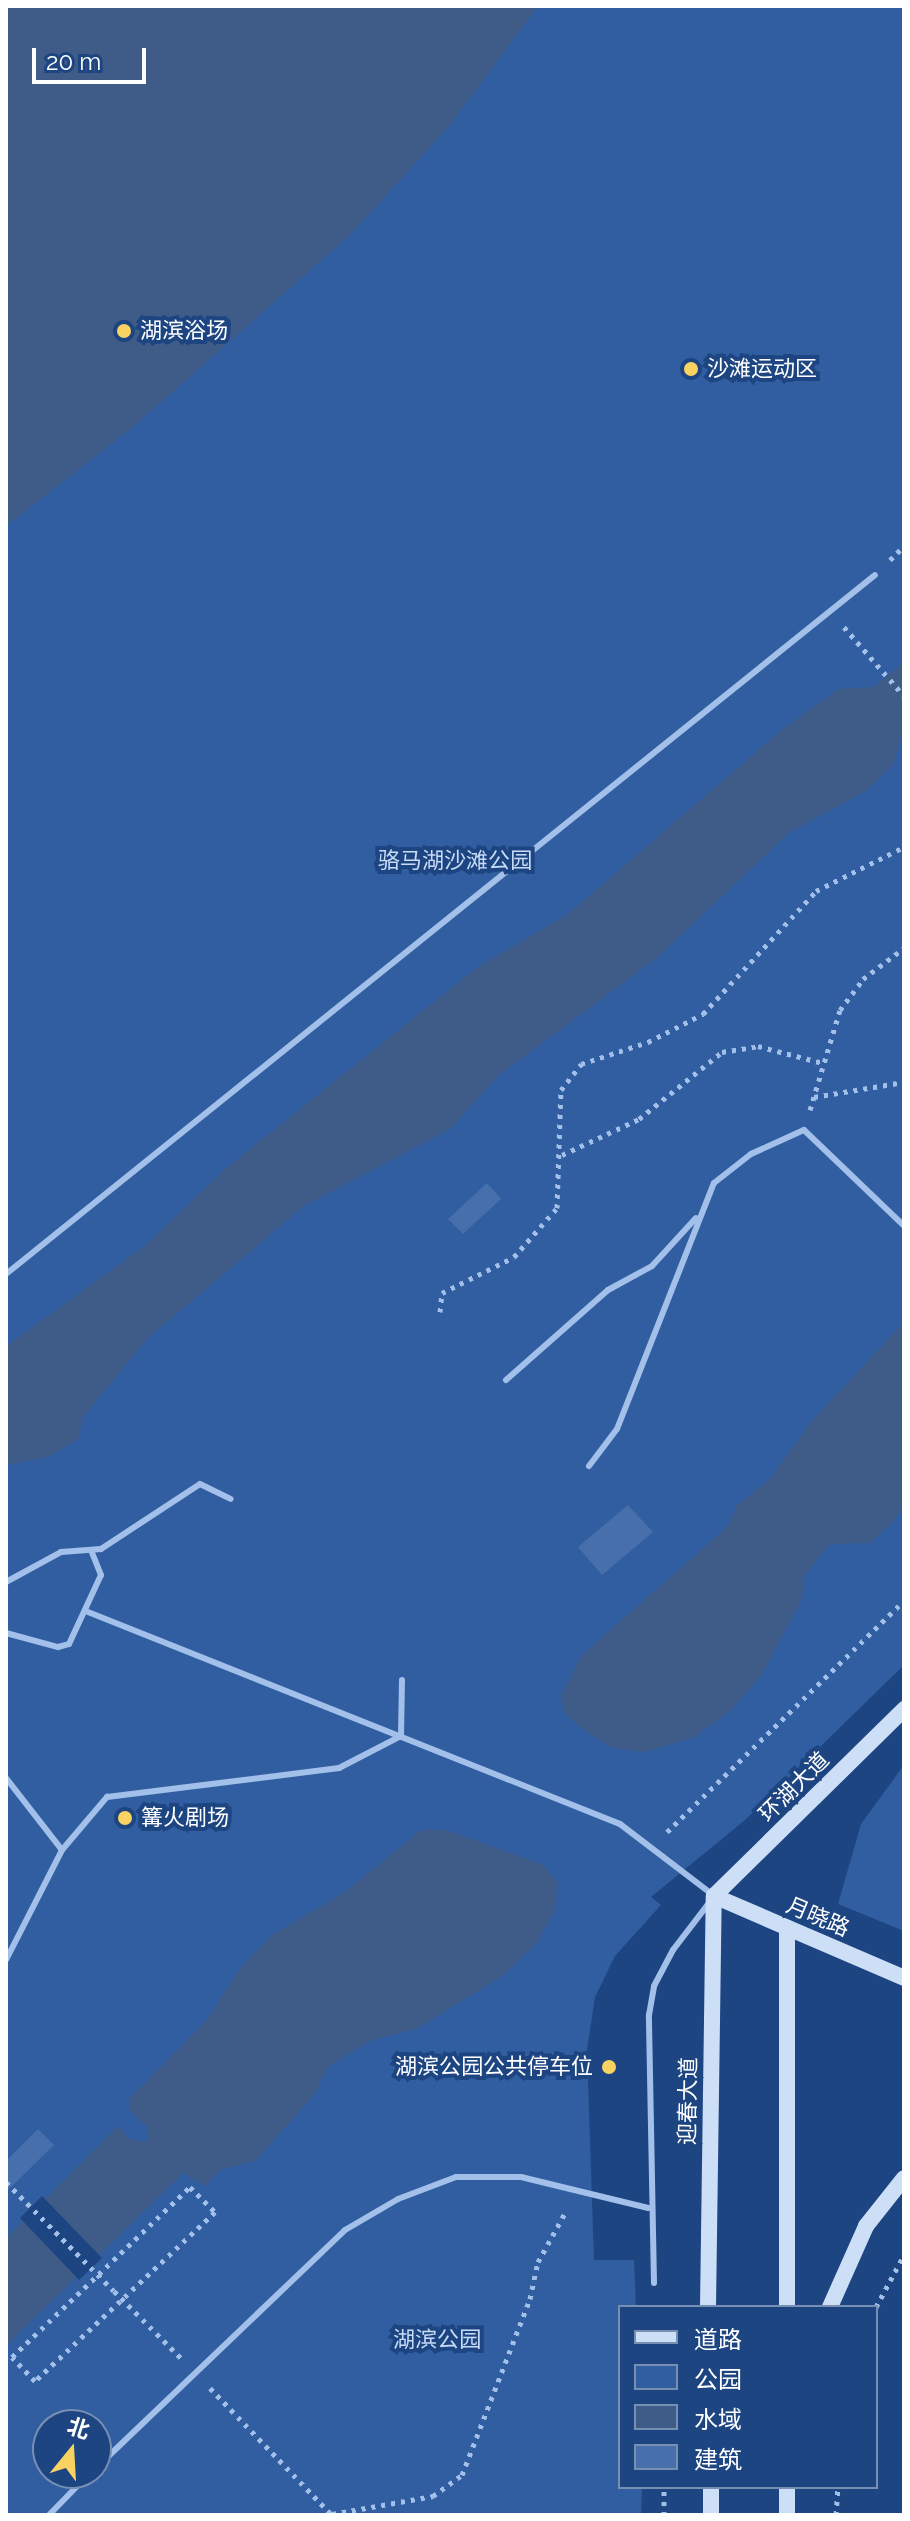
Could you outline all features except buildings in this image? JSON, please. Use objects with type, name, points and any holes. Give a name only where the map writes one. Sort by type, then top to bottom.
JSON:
[{"type":"main road","name":"环湖大道","points":[[714,1896],[904,1709]]},
{"type":"main road","name":"月晓路","points":[[714,1896],[904,1978]]},
{"type":"main road","name":"迎春大道","points":[[708,2305],[714,1896]]},
{"type":"main road","points":[[787,1928],[787,2305]]},
{"type":"main road","points":[[831,2305],[866,2226],[904,2178]]},
{"type":"main road","points":[[711,2489],[711,2515]]},
{"type":"main road","points":[[787,2489],[787,2515]]},
{"type":"lane","points":[[6,1274],[875,575]]},
{"type":"lane","points":[[589,1466],[617,1429],[714,1183],[751,1154],[804,1130],[904,1226]]},
{"type":"lane","points":[[506,1380],[608,1290],[652,1266],[699,1215]]},
{"type":"lane","points":[[6,1582],[61,1552],[92,1553],[200,1484],[231,1499]]},
{"type":"lane","points":[[6,1633],[58,1647],[69,1644],[88,1612],[101,1575],[92,1553]]},
{"type":"lane","points":[[88,1612],[620,1824],[714,1896],[654,1986],[647,2050],[648,2208],[654,2283]]},
{"type":"lane","points":[[401,1736],[402,1680]]},
{"type":"lane","points":[[6,1960],[62,1850],[107,1797],[339,1768],[401,1736]]},
{"type":"lane","points":[[6,1778],[62,1850]]},
{"type":"lane","points":[[112,2454],[198,2376],[345,2230],[398,2199],[456,2177],[521,2177],[648,2208]]},
{"type":"lane","points":[[49,2515],[74,2489]]},
{"type":"path","points":[[831,611],[904,696]]},
{"type":"path","points":[[440,1312],[442,1293],[514,1257],[543,1231],[557,1208],[562,1155],[561,1090],[581,1064],[616,1048],[648,1042],[703,1014],[816,891],[869,859],[904,847]]},
{"type":"path","points":[[804,1130],[840,1010],[863,979],[904,948]]},
{"type":"path","points":[[562,1155],[639,1119],[722,1052],[758,1046],[823,1063]]},
{"type":"path","points":[[814,1097],[904,1082]]},
{"type":"path","points":[[652,1846],[904,1601]]},
{"type":"path","points":[[6,2182],[332,2515],[433,2496],[462,2475],[530,2299],[538,2262],[575,2191]]},
{"type":"path","points":[[190,2187],[215,2212],[122,2299],[35,2381],[12,2357],[190,2187]]},
{"type":"path","points":[[877,2305],[904,2255]]},
{"type":"path","points":[[664,2489],[664,2515]]},
{"type":"path","points":[[836,2515],[838,2489]]},
{"type":"green space","name":"骆马湖沙滩公园","points":[[62,6],[904,6],[904,1665],[745,1820],[651,1897],[661,1905],[615,1956],[595,1997],[587,2050],[594,2260],[634,2260],[636,2305],[618,2305],[618,2489],[642,2489],[641,2515],[6,2515],[6,56]]},
{"type":"green space","points":[[904,1765],[904,1931],[838,1904],[861,1824]]},
{"type":"water","name":"湖滨浴场","points":[[6,6],[538,6],[450,125],[350,235],[133,427],[6,526]]},
{"type":"water","points":[[904,662],[904,728],[893,765],[866,791],[790,832],[658,957],[498,1076],[450,1129],[304,1206],[148,1338],[83,1417],[78,1439],[49,1457],[6,1465],[6,1346],[146,1245],[225,1169],[475,969],[568,914],[784,728],[839,689],[874,687]]},
{"type":"water","points":[[904,1322],[904,1505],[891,1524],[870,1543],[830,1544],[805,1575],[802,1599],[761,1676],[730,1711],[693,1738],[644,1752],[612,1748],[578,1726],[564,1711],[561,1695],[581,1656],[728,1526],[737,1505],[770,1479],[809,1424]]},
{"type":"water","points":[[421,1830],[447,1830],[543,1865],[557,1881],[556,1907],[537,1943],[502,1976],[418,2028],[370,2041],[328,2067],[314,2095],[255,2161],[220,2170],[205,2186],[183,2173],[6,2346],[6,2238],[118,2126],[129,2139],[147,2142],[147,2127],[129,2110],[129,2099],[206,2021],[241,1967],[272,1935],[345,1892]]},
{"type":"pier","points":[[42,2196],[102,2258],[79,2280],[20,2218]]},
{"type":"place","name":"湖滨浴场","points":[[124,331]]},
{"type":"place","name":"沙滩运动区","points":[[691,369]]},
{"type":"place","name":"篝火剧场","points":[[125,1818]]},
{"type":"place","name":"湖滨公园公共停车位","points":[[609,2067]]},
{"type":"park label","name":"湖滨公园","points":[[437,2340]]}]
